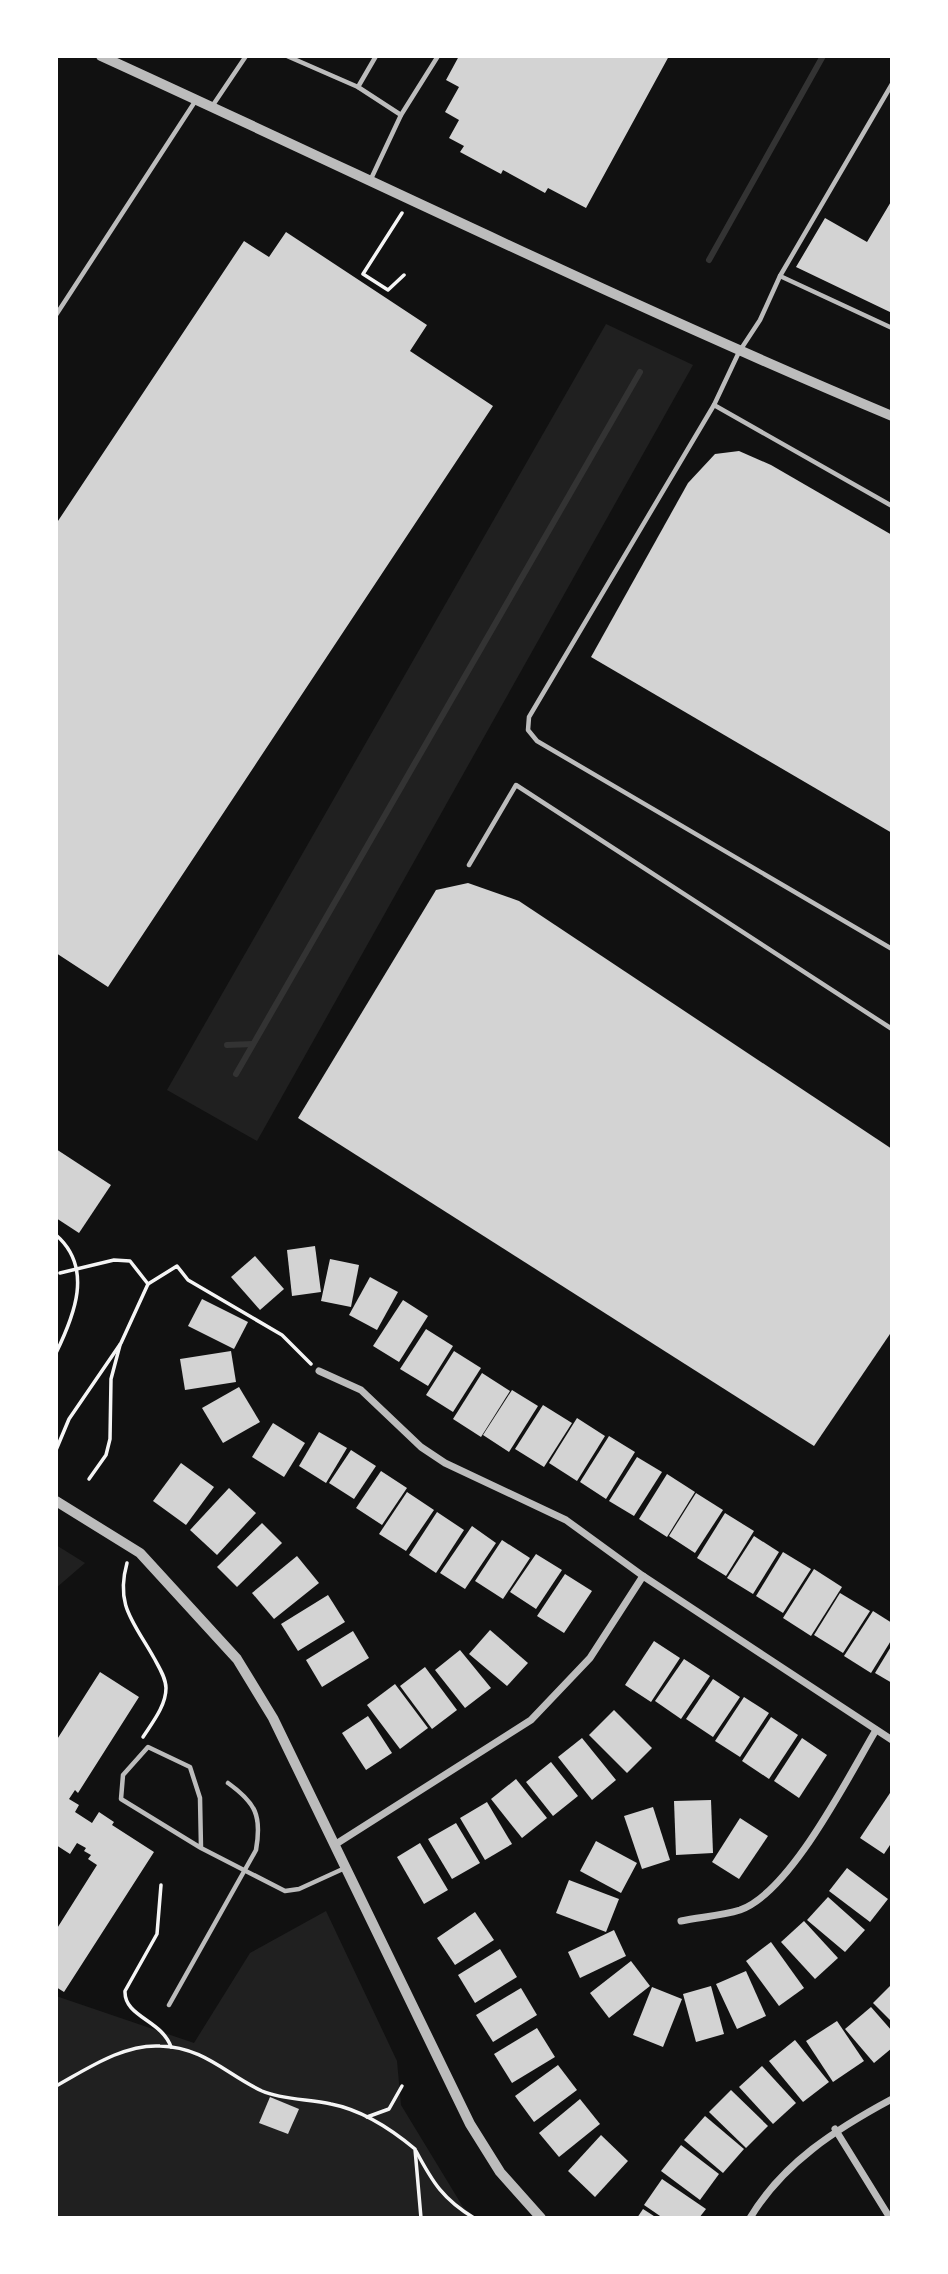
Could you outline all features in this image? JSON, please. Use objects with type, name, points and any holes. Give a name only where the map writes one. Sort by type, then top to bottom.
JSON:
[{"type":"street","points":[[101,56],[213,105],[739,352],[892,416]]},
{"type":"street","points":[[319,1371],[362,1390],[421,1447],[444,1463],[566,1520],[643,1576],[892,1740]]},
{"type":"street","points":[[56,1501],[131,1547],[207,1623],[237,1659],[273,1718],[470,2124],[500,2172],[541,2218]]},
{"type":"street","points":[[336,1844],[531,1720],[590,1658],[643,1576]]},
{"type":"street","points":[[681,1921],[741,1909],[763,1896],[783,1877],[807,1845],[876,1730]]},
{"type":"street","points":[[750,2218],[782,2176],[835,2129],[892,2099]]},
{"type":"street","points":[[835,2129],[890,2218]]},
{"type":"lane","points":[[213,105],[246,56]]},
{"type":"lane","points":[[287,56],[358,88],[401,115]]},
{"type":"lane","points":[[302,62],[305,56]]},
{"type":"lane","points":[[358,88],[376,56]]},
{"type":"lane","points":[[370,181],[401,115],[438,56]]},
{"type":"lane","points":[[892,84],[780,276],[760,320],[739,352],[714,405],[567,649],[529,717],[528,730],[537,741],[892,949]]},
{"type":"lane","points":[[56,315],[197,100]]},
{"type":"lane","points":[[780,276],[892,328]]},
{"type":"lane","points":[[714,405],[892,506]]},
{"type":"lane","points":[[469,865],[516,785],[892,1029]]},
{"type":"lane","points":[[201,1848],[200,1798],[190,1767],[148,1747],[123,1776],[121,1799],[201,1848],[285,1891],[299,1889],[346,1868]]},
{"type":"lane","points":[[169,2005],[256,1850],[259,1831],[255,1809],[246,1796],[228,1783]]},
{"type":"path","points":[[404,275],[388,290],[363,274],[410,199]]},
{"type":"path","points":[[56,1235],[70,1252],[79,1296],[56,1353]]},
{"type":"path","points":[[60,1273],[114,1259],[130,1261],[148,1284]]},
{"type":"path","points":[[89,1479],[106,1455],[110,1439],[111,1379],[121,1343],[148,1284],[177,1266],[188,1280],[282,1335],[319,1371]]},
{"type":"path","points":[[56,1450],[69,1419],[121,1343]]},
{"type":"path","points":[[131,1547],[121,1586],[125,1607],[160,1669],[166,1688],[162,1705],[143,1737],[148,1747]]},
{"type":"path","points":[[161,1885],[157,1934],[125,1991],[124,2000],[168,2037],[171,2048]]},
{"type":"path","points":[[56,2086],[116,2054],[159,2045],[188,2050],[222,2065],[263,2091],[334,2104],[367,2117],[398,2134],[415,2149],[435,2188],[456,2207],[474,2218]]},
{"type":"path","points":[[367,2117],[389,2109],[402,2086]]},
{"type":"path","points":[[415,2149],[421,2218]]},
{"type":"shaded area","points":[[606,324],[693,365],[257,1141],[167,1090]]},
{"type":"shaded area","points":[[56,1545],[85,1563],[56,1588]]},
{"type":"shaded area","points":[[326,1911],[397,2061],[401,2105],[463,2207],[476,2218],[56,2218],[56,1996],[194,2043],[250,1953]]},
{"type":"building","points":[[459,56],[669,56],[586,208],[548,188],[545,193],[503,170],[501,174],[460,152],[464,146],[449,138],[459,120],[445,112],[459,87],[446,80]]},
{"type":"building","points":[[892,200],[892,313],[796,267],[825,218],[867,242]]},
{"type":"building","points":[[286,232],[427,325],[410,351],[493,406],[108,987],[56,953],[56,524],[244,241],[269,257]]},
{"type":"building","points":[[739,451],[771,465],[892,535],[892,833],[591,657],[688,483],[715,454]]},
{"type":"building","points":[[468,883],[519,901],[892,1149],[892,1331],[814,1446],[298,1118],[436,890]]},
{"type":"building","points":[[56,1149],[111,1185],[79,1233],[56,1218]]},
{"type":"building","points":[[315,1246],[321,1292],[292,1296],[287,1250]]},
{"type":"building","points":[[255,1256],[284,1289],[260,1310],[231,1277]]},
{"type":"building","points":[[330,1259],[359,1265],[351,1307],[321,1301]]},
{"type":"building","points":[[370,1277],[398,1292],[377,1330],[349,1315]]},
{"type":"building","points":[[202,1299],[248,1322],[234,1349],[188,1326]]},
{"type":"building","points":[[403,1300],[428,1316],[399,1362],[373,1346]]},
{"type":"building","points":[[426,1329],[453,1346],[428,1386],[400,1369]]},
{"type":"building","points":[[231,1351],[236,1382],[185,1390],[180,1359]]},
{"type":"building","points":[[454,1351],[481,1368],[453,1412],[426,1395]]},
{"type":"building","points":[[482,1373],[510,1391],[481,1437],[453,1419]]},
{"type":"building","points":[[239,1387],[260,1422],[223,1443],[202,1408]]},
{"type":"building","points":[[512,1390],[538,1406],[509,1452],[483,1435]]},
{"type":"building","points":[[543,1405],[572,1423],[544,1467],[515,1449]]},
{"type":"building","points":[[577,1418],[605,1436],[577,1481],[549,1463]]},
{"type":"building","points":[[273,1423],[305,1443],[284,1477],[252,1457]]},
{"type":"building","points":[[319,1432],[347,1448],[326,1483],[299,1466]]},
{"type":"building","points":[[609,1436],[635,1452],[606,1499],[580,1482]]},
{"type":"building","points":[[351,1450],[376,1466],[354,1499],[329,1483]]},
{"type":"building","points":[[637,1457],[662,1472],[634,1516],[609,1501]]},
{"type":"building","points":[[181,1463],[214,1487],[186,1525],[153,1501]]},
{"type":"building","points":[[381,1471],[407,1488],[382,1525],[356,1508]]},
{"type":"building","points":[[667,1474],[695,1492],[667,1537],[639,1519]]},
{"type":"building","points":[[229,1488],[256,1513],[217,1555],[190,1530]]},
{"type":"building","points":[[407,1492],[434,1510],[406,1551],[379,1534]]},
{"type":"building","points":[[696,1493],[723,1510],[695,1553],[669,1536]]},
{"type":"building","points":[[437,1512],[464,1530],[436,1573],[409,1555]]},
{"type":"building","points":[[725,1513],[754,1531],[726,1576],[697,1558]]},
{"type":"building","points":[[262,1523],[282,1543],[237,1587],[217,1567]]},
{"type":"building","points":[[472,1526],[496,1543],[465,1589],[440,1573]]},
{"type":"building","points":[[754,1536],[779,1552],[753,1594],[727,1578]]},
{"type":"building","points":[[502,1540],[530,1558],[503,1599],[475,1581]]},
{"type":"building","points":[[783,1552],[811,1569],[783,1613],[756,1596]]},
{"type":"building","points":[[536,1554],[562,1570],[536,1609],[510,1592]]},
{"type":"building","points":[[297,1556],[319,1583],[274,1619],[252,1593]]},
{"type":"building","points":[[814,1569],[842,1587],[811,1636],[783,1618]]},
{"type":"building","points":[[565,1574],[592,1591],[564,1633],[537,1616]]},
{"type":"building","points":[[840,1593],[870,1611],[843,1653],[814,1635]]},
{"type":"building","points":[[328,1595],[345,1622],[298,1651],[281,1624]]},
{"type":"building","points":[[873,1611],[892,1623],[892,1639],[871,1673],[844,1656]]},
{"type":"building","points":[[490,1630],[528,1663],[507,1686],[469,1654]]},
{"type":"building","points":[[353,1631],[369,1658],[322,1687],[306,1660]]},
{"type":"building","points":[[654,1641],[680,1658],[651,1702],[625,1685]]},
{"type":"building","points":[[892,1645],[892,1683],[875,1673]]},
{"type":"building","points":[[460,1650],[491,1688],[465,1708],[435,1670]]},
{"type":"building","points":[[684,1659],[710,1676],[681,1719],[655,1701]]},
{"type":"building","points":[[425,1667],[457,1710],[432,1729],[400,1686]]},
{"type":"building","points":[[100,1672],[139,1697],[78,1793],[75,1790],[69,1799],[79,1805],[75,1812],[92,1823],[99,1812],[114,1822],[112,1825],[154,1852],[64,1992],[56,1987],[56,1930],[97,1865],[88,1859],[91,1855],[84,1851],[86,1848],[77,1843],[70,1854],[56,1845],[56,1741]]},
{"type":"building","points":[[713,1679],[740,1697],[713,1737],[686,1719]]},
{"type":"building","points":[[395,1684],[428,1728],[400,1749],[367,1705]]},
{"type":"building","points":[[744,1697],[769,1713],[740,1757],[715,1741]]},
{"type":"building","points":[[614,1710],[652,1748],[627,1773],[589,1735]]},
{"type":"building","points":[[368,1716],[392,1753],[366,1770],[342,1733]]},
{"type":"building","points":[[771,1717],[798,1735],[769,1779],[742,1761]]},
{"type":"building","points":[[582,1738],[616,1780],[592,1800],[558,1757]]},
{"type":"building","points":[[802,1738],[827,1755],[799,1798],[774,1781]]},
{"type":"building","points":[[551,1762],[578,1796],[553,1816],[526,1782]]},
{"type":"building","points":[[516,1779],[547,1818],[522,1838],[491,1799]]},
{"type":"building","points":[[890,1793],[892,1842],[884,1854],[860,1838]]},
{"type":"building","points":[[711,1800],[713,1853],[676,1855],[674,1801]]},
{"type":"building","points":[[487,1802],[512,1844],[485,1860],[460,1818]]},
{"type":"building","points":[[653,1807],[670,1860],[642,1869],[624,1816]]},
{"type":"building","points":[[740,1818],[768,1836],[739,1879],[712,1862]]},
{"type":"building","points":[[456,1823],[480,1863],[452,1879],[428,1839]]},
{"type":"building","points":[[596,1841],[637,1863],[621,1893],[580,1871]]},
{"type":"building","points":[[420,1843],[448,1890],[424,1904],[397,1857]]},
{"type":"building","points":[[847,1868],[888,1899],[870,1922],[829,1891]]},
{"type":"building","points":[[569,1880],[619,1899],[606,1932],[556,1913]]},
{"type":"building","points":[[828,1897],[865,1930],[845,1952],[807,1920]]},
{"type":"building","points":[[475,1912],[494,1940],[455,1965],[437,1938]]},
{"type":"building","points":[[804,1921],[838,1958],[815,1979],[781,1942]]},
{"type":"building","points":[[614,1930],[626,1956],[580,1978],[568,1952]]},
{"type":"building","points":[[771,1942],[804,1988],[779,2006],[746,1961]]},
{"type":"building","points":[[500,1949],[517,1977],[475,2003],[458,1975]]},
{"type":"building","points":[[631,1961],[650,1986],[609,2018],[590,1993]]},
{"type":"building","points":[[746,1971],[766,2016],[737,2029],[716,1984]]},
{"type":"building","points":[[892,1984],[892,2022],[873,2003]]},
{"type":"building","points":[[711,1986],[724,2034],[696,2042],[683,1994]]},
{"type":"building","points":[[652,1987],[682,1999],[663,2047],[633,2035]]},
{"type":"building","points":[[521,1988],[537,2015],[493,2042],[476,2015]]},
{"type":"building","points":[[871,2007],[892,2031],[892,2048],[874,2063],[845,2029]]},
{"type":"building","points":[[837,2021],[864,2061],[833,2082],[806,2041]]},
{"type":"building","points":[[537,2028],[555,2057],[512,2083],[494,2054]]},
{"type":"building","points":[[795,2040],[829,2082],[803,2102],[769,2061]]},
{"type":"building","points":[[558,2065],[577,2090],[534,2122],[515,2096]]},
{"type":"building","points":[[762,2066],[796,2103],[773,2124],[739,2087]]},
{"type":"building","points":[[731,2090],[768,2126],[746,2148],[709,2112]]},
{"type":"building","points":[[270,2097],[299,2109],[288,2134],[259,2123]]},
{"type":"building","points":[[580,2099],[600,2124],[559,2157],[539,2133]]},
{"type":"building","points":[[705,2116],[744,2149],[723,2173],[684,2140]]},
{"type":"building","points":[[601,2135],[628,2161],[595,2197],[568,2171]]},
{"type":"building","points":[[681,2145],[719,2174],[700,2200],[661,2171]]},
{"type":"building","points":[[662,2179],[706,2209],[699,2218],[663,2218],[644,2205]]},
{"type":"building","points":[[643,2209],[657,2218],[637,2218]]},
{"type":"waterway","points":[[709,260],[823,56]]},
{"type":"waterway","points":[[236,1074],[640,372]]},
{"type":"waterway","points":[[227,1045],[253,1044]]}]
